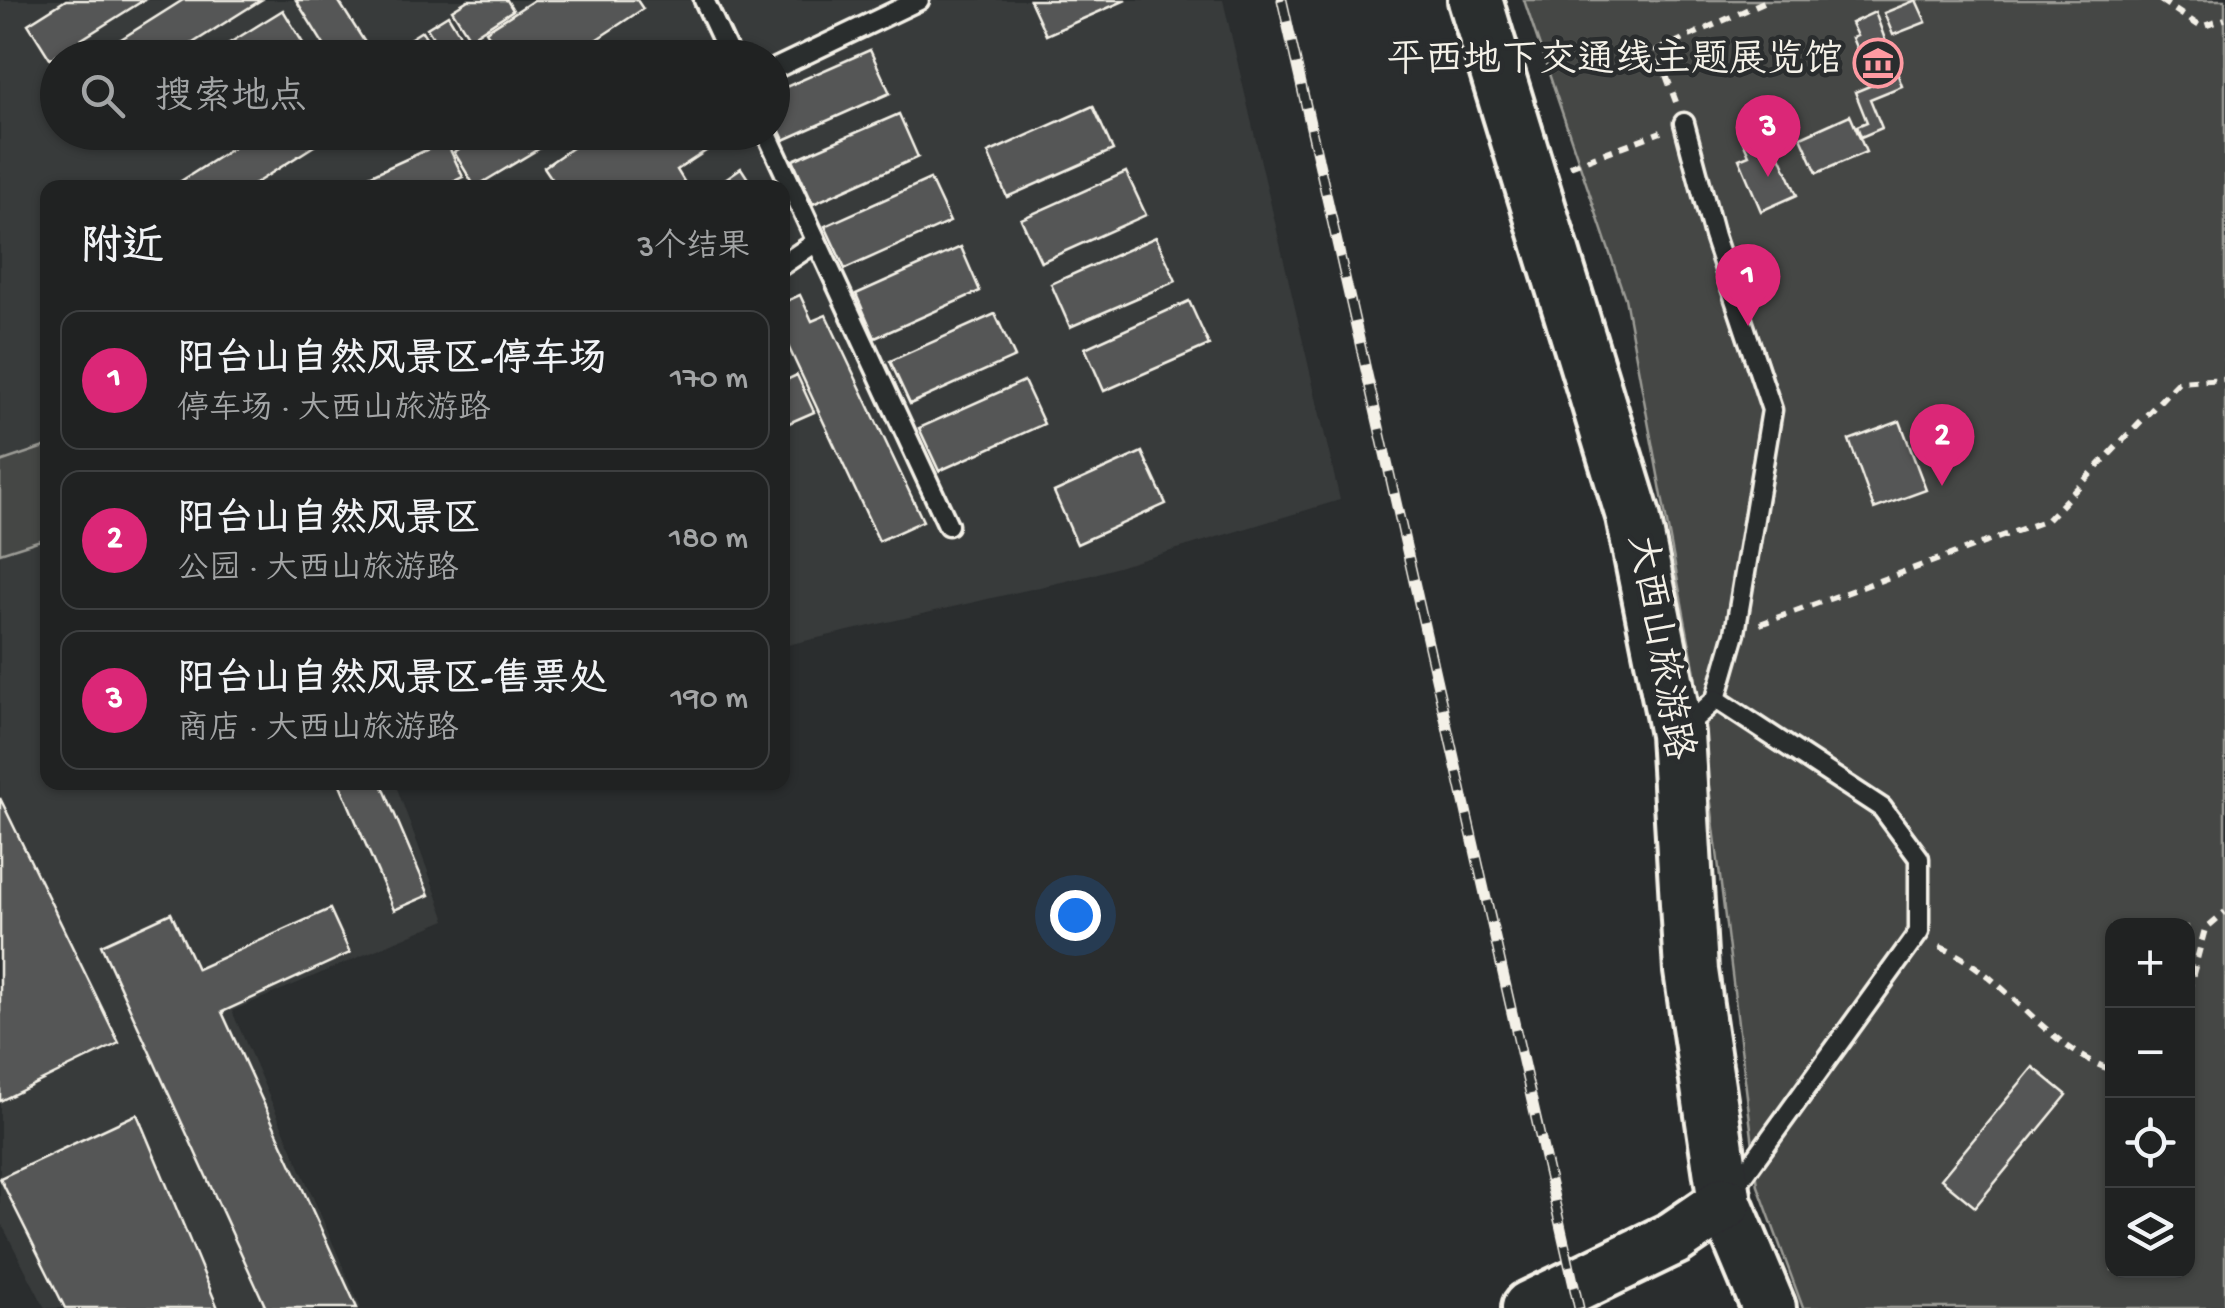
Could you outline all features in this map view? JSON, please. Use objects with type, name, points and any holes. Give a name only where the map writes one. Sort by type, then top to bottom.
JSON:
[{"type":"street","name":"大西山旅游路","points":[[1476,0],[1633,516],[1677,734],[1690,971],[1726,1202],[1769,1308]]},
{"type":"street","points":[[1529,1308],[1674,1238],[1726,1202]]},
{"type":"lane","points":[[704,0],[723,40]]},
{"type":"lane","points":[[790,61],[919,0]]},
{"type":"lane","points":[[1677,734],[1716,699],[1735,633],[1772,410],[1714,236],[1684,123]]},
{"type":"lane","points":[[774,150],[788,180]]},
{"type":"lane","points":[[790,185],[948,525]]},
{"type":"lane","points":[[790,260],[816,242]]},
{"type":"lane","points":[[1716,699],[1882,808],[1919,858],[1916,937],[1754,1155],[1726,1202]]},
{"type":"path","points":[[1532,181],[1684,123],[1658,51],[1768,0]]},
{"type":"path","points":[[2160,0],[2202,27],[2225,19]]},
{"type":"path","points":[[1735,633],[2047,520],[2178,382],[2225,378]]},
{"type":"path","points":[[2195,966],[2205,928],[2225,912]]},
{"type":"path","points":[[1916,937],[1970,960],[2077,1057],[2105,1067]]},
{"type":"shaded area","points":[[0,0],[1223,0],[1340,500],[1088,576],[790,644],[790,180],[40,180],[40,790],[398,790],[446,920],[232,1011],[361,1308],[45,1308],[0,1221]]},
{"type":"shaded area","points":[[1524,0],[2225,0],[2225,1308],[1803,1308],[1758,1186],[1695,673],[1625,298]]},
{"type":"shaded area","points":[[40,448],[40,540],[0,553],[0,462]]},
{"type":"building","points":[[66,0],[144,0],[80,40],[40,40],[40,43],[28,24]]},
{"type":"building","points":[[183,0],[261,0],[198,40],[120,40]]},
{"type":"building","points":[[296,0],[338,0],[363,40],[321,40]]},
{"type":"building","points":[[468,0],[507,0],[513,10],[470,38],[452,10]]},
{"type":"building","points":[[534,0],[637,0],[643,9],[596,40],[492,40],[486,31]]},
{"type":"building","points":[[1030,0],[1126,0],[1046,35]]},
{"type":"building","points":[[1916,0],[1926,22],[1893,35],[1884,13]]},
{"type":"building","points":[[283,10],[301,40],[234,40]]},
{"type":"building","name":"平西地下交通线主题展览馆","points":[[1875,12],[1902,86],[1870,99],[1882,128],[1861,137],[1857,126],[1867,122],[1855,92],[1872,85],[1852,38],[1857,36],[1851,23]]},
{"type":"building","points":[[448,15],[463,40],[434,40],[427,28]]},
{"type":"building","points":[[422,31],[428,40],[408,40]]},
{"type":"building","points":[[870,50],[890,93],[790,137],[790,85]]},
{"type":"building","points":[[1093,106],[1113,150],[1007,197],[988,153]]},
{"type":"building","points":[[1771,110],[1784,140],[1775,144],[1797,195],[1761,211],[1739,159],[1749,155],[1736,125]]},
{"type":"building","points":[[899,114],[918,157],[813,204],[793,160]]},
{"type":"building","points":[[1850,115],[1866,152],[1817,173],[1801,137]]},
{"type":"building","points":[[230,150],[308,150],[261,180],[183,180]]},
{"type":"building","points":[[426,150],[450,150],[463,177],[368,180],[367,177]]},
{"type":"building","points":[[537,150],[487,180],[471,180],[454,152]]},
{"type":"building","points":[[569,150],[707,150],[677,170],[683,180],[553,180],[544,167]]},
{"type":"building","points":[[741,168],[749,180],[724,180]]},
{"type":"building","points":[[1126,172],[1146,215],[1041,262],[1021,219]]},
{"type":"building","points":[[930,179],[950,222],[845,269],[825,226]]},
{"type":"building","points":[[1156,237],[1176,281],[1070,327],[1051,284]]},
{"type":"building","points":[[961,247],[980,291],[875,338],[856,294]]},
{"type":"building","points":[[800,295],[812,321],[826,315],[923,521],[879,541],[790,350],[790,299]]},
{"type":"building","points":[[1189,301],[1209,345],[1104,391],[1085,348]]},
{"type":"building","points":[[995,314],[1015,357],[910,404],[890,361]]},
{"type":"building","points":[[797,375],[814,412],[790,422],[790,378]]},
{"type":"building","points":[[1024,381],[1044,424],[939,471],[919,428]]},
{"type":"building","points":[[1900,421],[1926,490],[1874,509],[1849,440]]},
{"type":"building","points":[[1142,452],[1166,504],[1077,544],[1054,492]]},
{"type":"building","points":[[342,790],[384,790],[429,895],[394,910]]},
{"type":"building","points":[[0,798],[119,1043],[0,1101]]},
{"type":"building","points":[[330,909],[350,953],[222,1012],[357,1308],[266,1308],[101,945],[171,913],[197,969]]},
{"type":"building","points":[[2033,1067],[2067,1095],[1975,1207],[1941,1179]]},
{"type":"building","points":[[137,1114],[218,1308],[65,1308],[0,1178]]},
{"type":"railway","points":[[1282,0],[1579,1308]]},
{"type":"place","name":"平西地下交通线主题展览馆","points":[[1878,63]]},
{"type":"place","name":"阳台山自然风景区-售票处","points":[[1768,177]]},
{"type":"place","name":"阳台山自然风景区-停车场","points":[[1748,326]]},
{"type":"place","name":"阳台山自然风景区","points":[[1942,486]]}]
